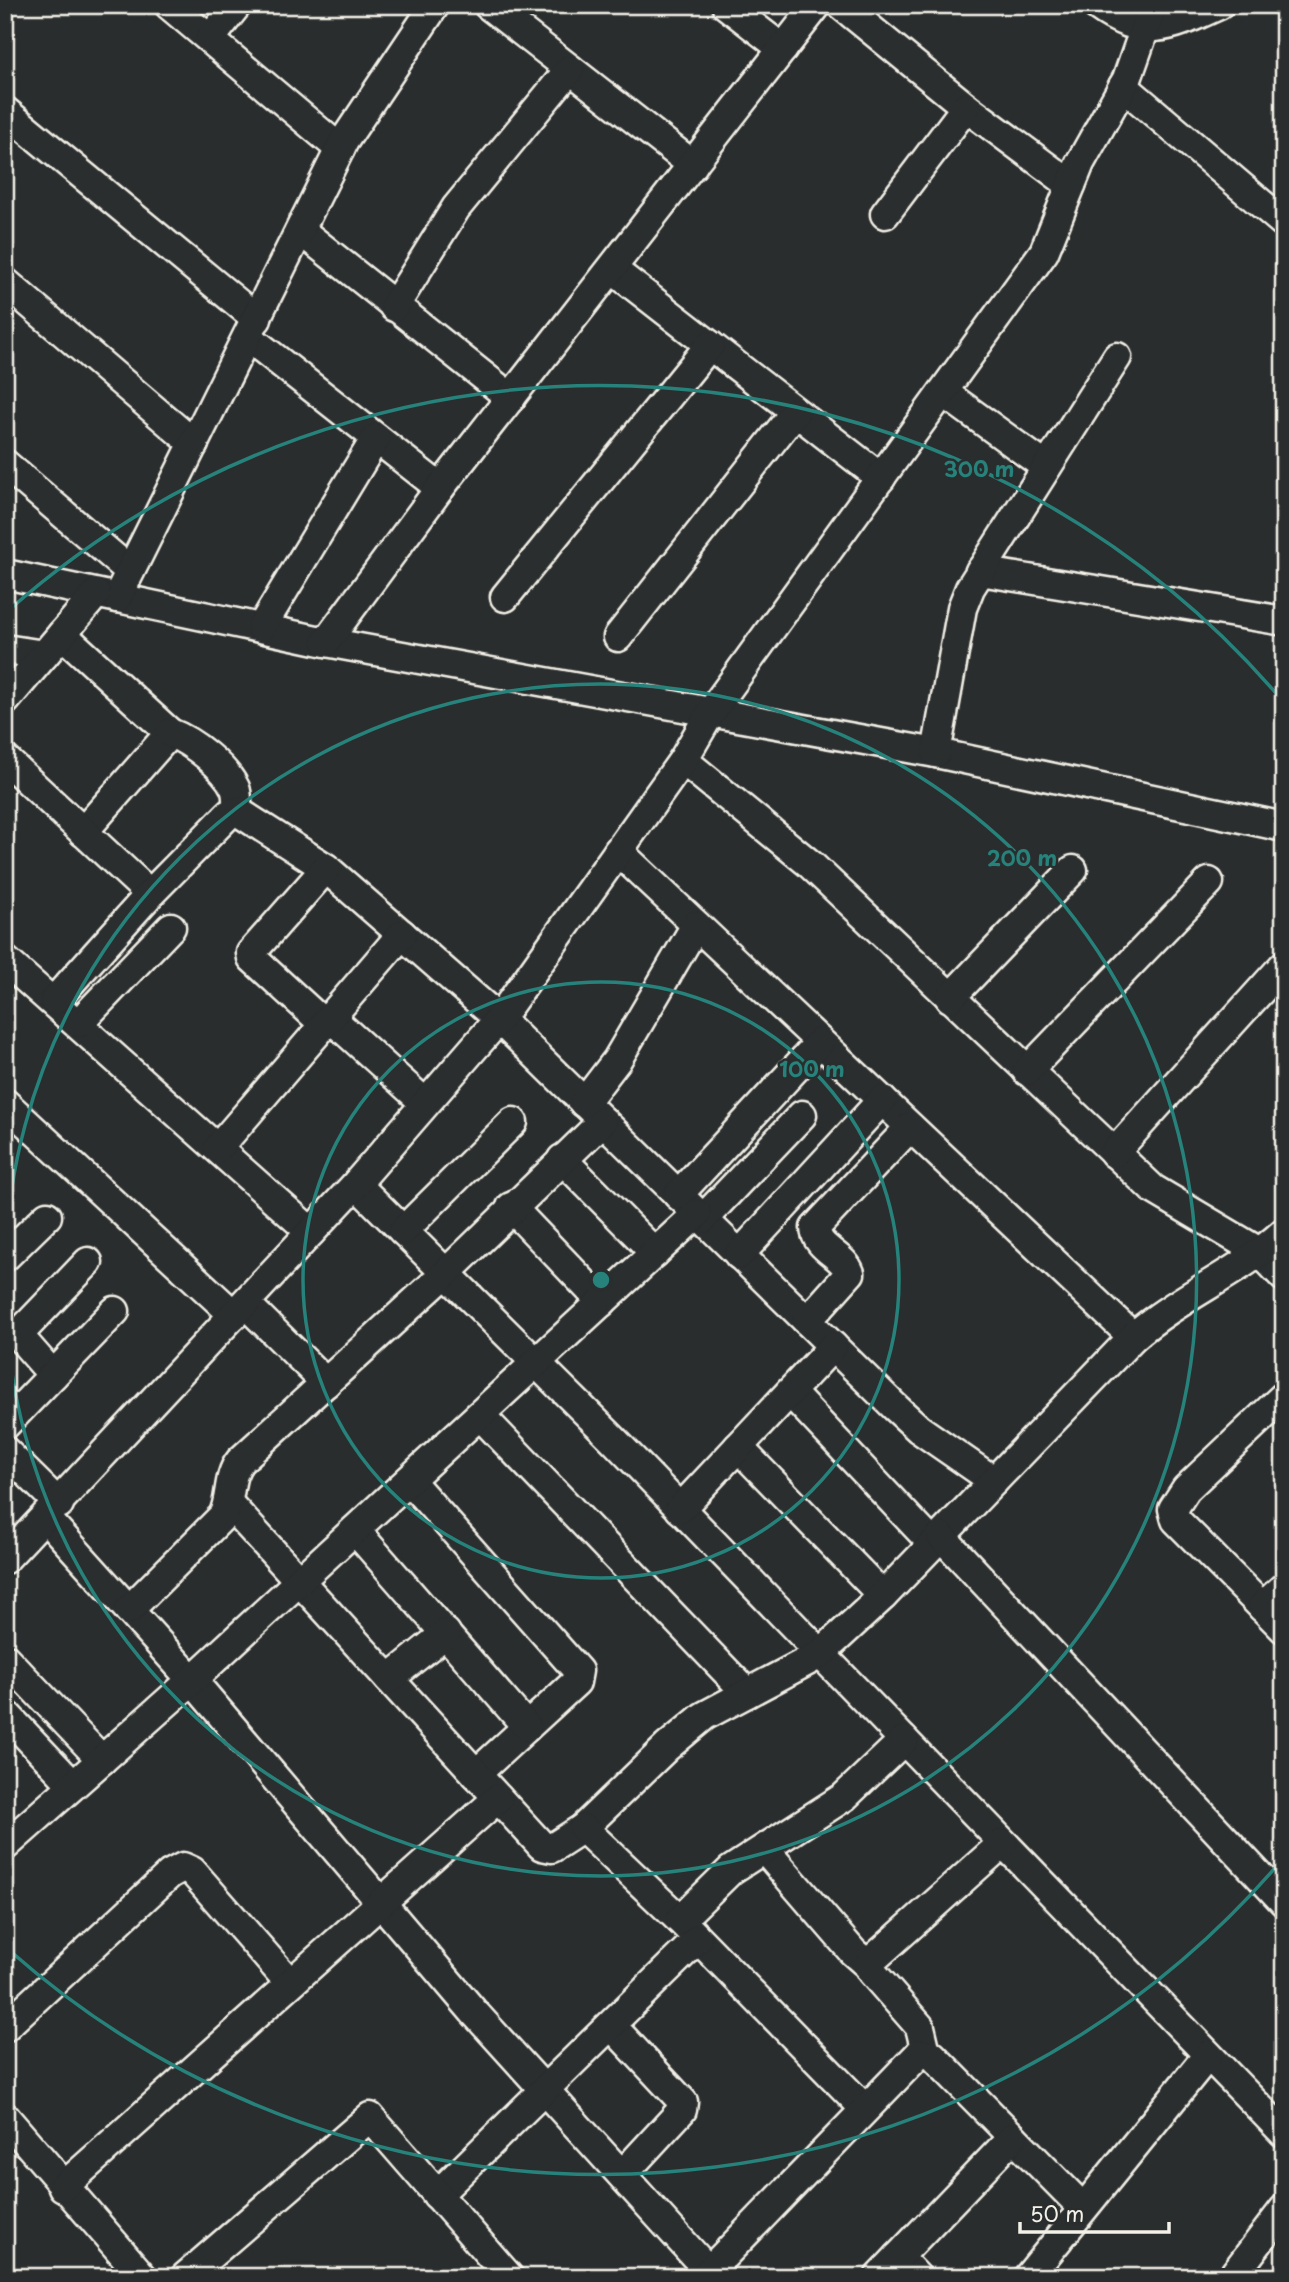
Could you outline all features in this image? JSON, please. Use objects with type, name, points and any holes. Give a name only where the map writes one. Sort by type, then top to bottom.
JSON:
[{"type":"street","points":[[169,5],[340,149]]},
{"type":"street","points":[[210,39],[237,5]]},
{"type":"street","points":[[5,701],[53,645],[130,572],[340,149],[362,111],[435,5]]},
{"type":"street","points":[[488,5],[693,165]]},
{"type":"street","points":[[726,5],[783,49]]},
{"type":"street","points":[[326,642],[440,488],[817,5]]},
{"type":"street","points":[[841,5],[966,107],[1070,185]]},
{"type":"street","points":[[1096,5],[1114,19],[1148,17],[1174,26],[1219,5]]},
{"type":"street","points":[[5,1559],[355,1184],[499,1019],[682,761],[711,712],[1044,252],[1070,185],[1123,86],[1148,17]]},
{"type":"street","points":[[394,306],[456,208],[570,69]]},
{"type":"street","points":[[1123,86],[1284,223]]},
{"type":"street","points":[[885,214],[966,107]]},
{"type":"street","points":[[5,111],[376,438],[440,488]]},
{"type":"street","points":[[301,231],[511,398]]},
{"type":"street","points":[[612,269],[881,478]]},
{"type":"street","points":[[5,282],[194,444]]},
{"type":"street","points":[[505,597],[710,345]]},
{"type":"street","points":[[936,752],[962,608],[980,570],[1117,357]]},
{"type":"street","points":[[943,392],[1046,467]]},
{"type":"street","points":[[618,637],[795,411]]},
{"type":"street","points":[[261,628],[376,438]]},
{"type":"street","points":[[5,464],[130,572]]},
{"type":"street","points":[[980,570],[1284,621]]},
{"type":"street","points":[[5,575],[326,642],[936,752],[1284,827]]},
{"type":"street","points":[[5,649],[53,645],[170,733],[190,743],[228,777],[236,793],[237,811]]},
{"type":"street","points":[[83,832],[170,733]]},
{"type":"street","points":[[5,759],[150,894]]},
{"type":"street","points":[[682,761],[810,864],[1153,1189],[1261,1253],[1284,1277]]},
{"type":"street","points":[[237,811],[326,869],[499,1019],[919,1429],[994,1481]]},
{"type":"street","points":[[54,1001],[150,894],[229,814],[237,811]]},
{"type":"street","points":[[618,851],[1133,1337]]},
{"type":"street","points":[[326,869],[251,953],[252,958],[425,1103]]},
{"type":"street","points":[[950,998],[1073,870]]},
{"type":"street","points":[[1027,1071],[1209,882]]},
{"type":"street","points":[[129,1610],[209,1532],[229,1504],[234,1468],[446,1273],[562,1159],[593,1112],[617,1060],[696,925]]},
{"type":"street","points":[[79,1023],[172,927]]},
{"type":"street","points":[[218,1148],[402,934]]},
{"type":"street","points":[[5,960],[311,1231]]},
{"type":"street","points":[[1114,1153],[1284,964]]},
{"type":"street","points":[[5,1846],[192,1679],[655,1253],[693,1209],[820,1042]]},
{"type":"street","points":[[739,1255],[882,1100]]},
{"type":"street","points":[[5,1103],[326,1383]]},
{"type":"street","points":[[693,1209],[802,1115]]},
{"type":"street","points":[[403,1231],[513,1122]]},
{"type":"street","points":[[807,1321],[850,1273],[847,1266],[818,1240],[815,1228],[910,1127]]},
{"type":"street","points":[[562,1159],[655,1253]]},
{"type":"street","points":[[355,1184],[680,1508],[819,1655],[1284,2133]]},
{"type":"street","points":[[512,1207],[602,1302]]},
{"type":"street","points":[[5,1257],[47,1216]]},
{"type":"street","points":[[229,1504],[547,1848],[583,1829],[684,1731],[704,1716],[819,1655],[883,1596],[1133,1337],[1161,1314],[1261,1253],[1284,1232]]},
{"type":"street","points":[[53,1375],[18,1335],[88,1262]]},
{"type":"street","points":[[5,1425],[115,1311]]},
{"type":"street","points":[[680,1508],[833,1346]]},
{"type":"street","points":[[790,1392],[937,1540],[1284,1902]]},
{"type":"street","points":[[1284,1396],[1186,1489],[1173,1510],[1176,1520],[1284,1629]]},
{"type":"street","points":[[480,1415],[747,1693]]},
{"type":"street","points":[[738,1447],[883,1596]]},
{"type":"street","points":[[5,1451],[129,1610],[192,1679],[545,2091],[711,2274],[912,2058],[926,2052],[932,2055],[1083,2208]]},
{"type":"street","points":[[409,1480],[578,1671],[576,1682],[476,1774]]},
{"type":"street","points":[[355,1530],[527,1727]]},
{"type":"street","points":[[1262,1607],[1284,1587]]},
{"type":"street","points":[[389,1679],[446,1633]]},
{"type":"street","points":[[5,1658],[102,1760]]},
{"type":"street","points":[[5,1713],[73,1785]]},
{"type":"street","points":[[438,2195],[611,2025],[689,1929],[731,1870],[844,1797],[904,1740]]},
{"type":"street","points":[[64,2187],[498,1798]]},
{"type":"street","points":[[583,1829],[689,1929],[864,2108]]},
{"type":"street","points":[[869,1966],[871,1961],[1003,1843]]},
{"type":"street","points":[[765,1850],[920,2026],[926,2052]]},
{"type":"street","points":[[5,2027],[170,1874],[183,1867],[192,1871],[290,1983]]},
{"type":"street","points":[[611,2025],[683,2102],[682,2110],[621,2175]]},
{"type":"street","points":[[1028,2277],[1208,2055]]},
{"type":"street","points":[[5,2117],[143,2277]]},
{"type":"street","points":[[185,2277],[370,2117],[509,2277]]},
{"type":"street","points":[[898,2270],[1013,2137]]},
{"type":"street","points":[[1232,2277],[1284,2209]]}]
